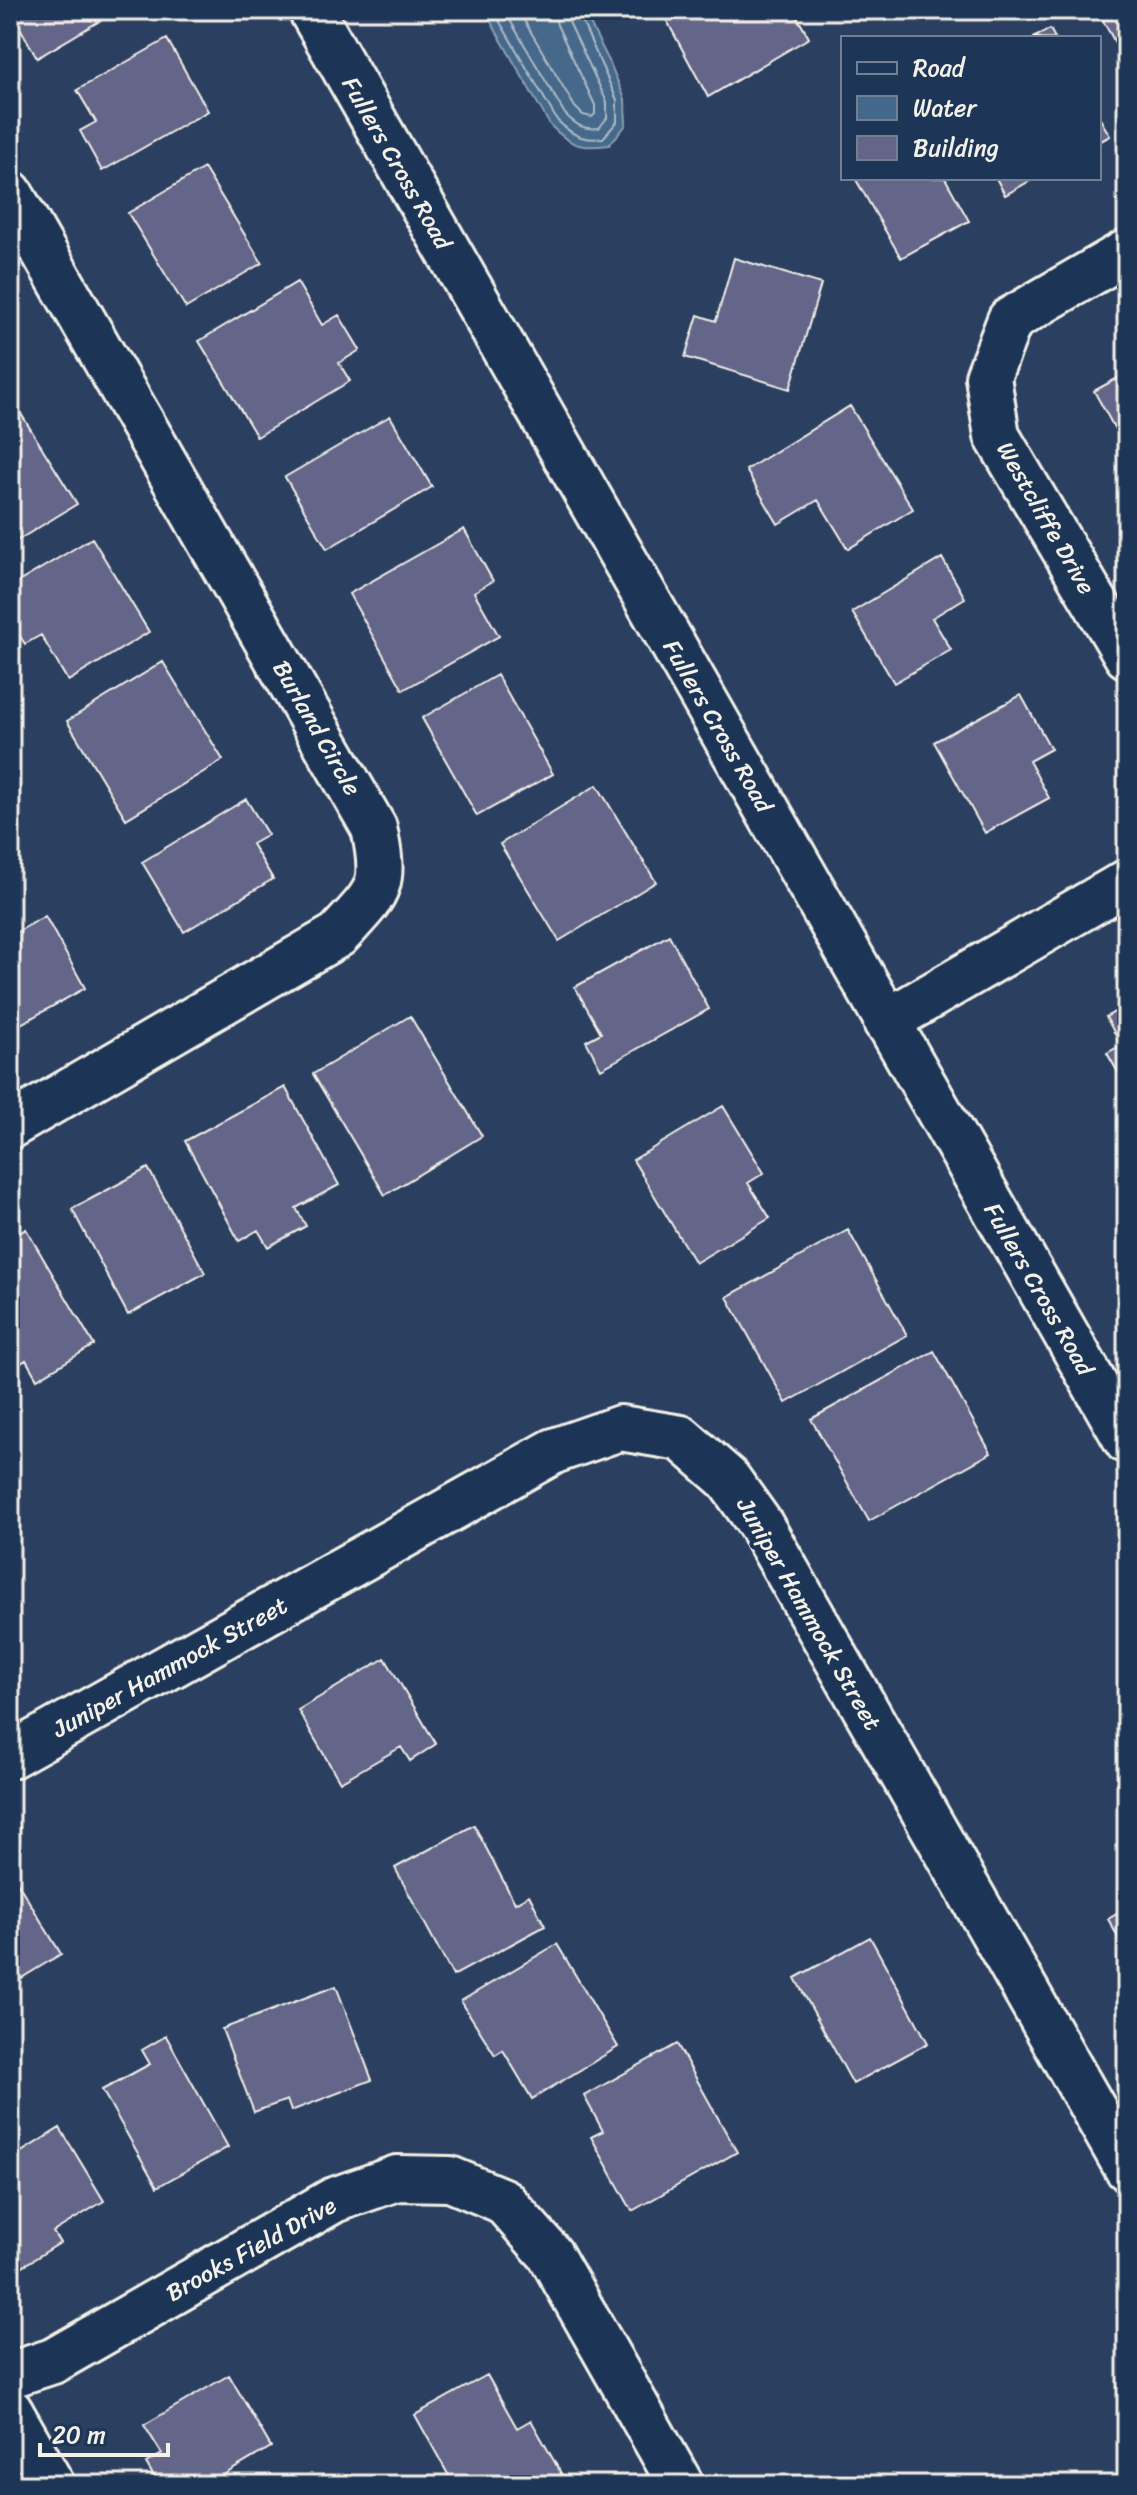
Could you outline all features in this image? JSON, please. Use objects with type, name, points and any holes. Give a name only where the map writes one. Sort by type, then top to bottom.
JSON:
[{"type":"street","name":"Fullers Cross Road","points":[[311,10],[1127,1441]]},
{"type":"street","name":"Burland Circle","points":[[10,193],[374,828],[382,864],[375,895],[338,935],[10,1126]]},
{"type":"street","name":"Westcliffe Drive","points":[[1127,252],[1010,320],[988,377],[997,436],[1127,656]]},
{"type":"street","points":[[886,1022],[1127,882]]},
{"type":"street","name":"Juniper Hammock Street","points":[[10,1756],[554,1451],[620,1428],[681,1438],[728,1479],[760,1524],[1127,2168]]},
{"type":"street","name":"Brooks Field Drive","points":[[10,2375],[53,2361],[334,2200],[397,2178],[450,2179],[503,2201],[550,2254],[681,2485]]},
{"type":"street","points":[[10,2411],[52,2485]]},
{"type":"water","points":[[484,10],[583,10],[625,99],[626,125],[609,145],[590,147],[576,144],[550,125]]},
{"type":"building","points":[[10,10],[118,10],[37,58]]},
{"type":"building","points":[[661,10],[793,10],[809,38],[708,97]]},
{"type":"building","points":[[1113,10],[1127,10],[1127,64],[1101,17]]},
{"type":"building","points":[[1050,29],[1054,36],[1037,36]]},
{"type":"building","points":[[167,39],[208,111],[102,171],[80,131],[96,122],[77,90]]},
{"type":"building","points":[[1101,120],[1110,136],[1101,141]]},
{"type":"building","points":[[204,168],[262,263],[186,308],[128,213]]},
{"type":"building","points":[[856,180],[946,180],[969,221],[901,258]]},
{"type":"building","points":[[997,180],[1031,180],[1005,195]]},
{"type":"building","points":[[734,258],[821,284],[790,389],[685,357],[698,315],[716,321]]},
{"type":"building","points":[[297,282],[322,325],[339,315],[360,350],[339,363],[350,381],[257,437],[199,341]]},
{"type":"building","points":[[1127,373],[1127,451],[1094,391]]},
{"type":"building","points":[[850,406],[913,509],[848,549],[818,500],[778,524],[746,470]]},
{"type":"building","points":[[18,409],[77,504],[10,545],[10,413]]},
{"type":"building","points":[[390,416],[432,487],[327,549],[285,477]]},
{"type":"building","points":[[464,529],[493,581],[474,592],[499,636],[403,690],[349,594]]},
{"type":"building","points":[[92,538],[149,632],[68,681],[41,635],[25,644],[10,621],[10,587]]},
{"type":"building","points":[[942,558],[965,598],[932,618],[951,650],[894,683],[852,612]]},
{"type":"building","points":[[163,662],[223,760],[126,819],[67,721]]},
{"type":"building","points":[[497,675],[553,774],[477,816],[422,718]]},
{"type":"building","points":[[1021,695],[1051,749],[1029,761],[1049,798],[985,833],[934,742]]},
{"type":"building","points":[[597,785],[656,882],[559,941],[500,844]]},
{"type":"building","points":[[246,799],[268,835],[252,844],[273,879],[184,932],[142,862]]},
{"type":"building","points":[[45,916],[85,988],[10,1030],[10,936]]},
{"type":"building","points":[[669,935],[709,1009],[601,1069],[586,1041],[601,1033],[575,987]]},
{"type":"building","points":[[1127,1005],[1127,1088],[1107,1053],[1121,1045],[1106,1017]]},
{"type":"building","points":[[410,1016],[482,1136],[385,1195],[313,1074]]},
{"type":"building","points":[[285,1087],[339,1185],[296,1208],[306,1226],[268,1247],[258,1230],[239,1241],[185,1141]]},
{"type":"building","points":[[723,1106],[764,1173],[748,1183],[770,1218],[695,1263],[633,1160]]},
{"type":"building","points":[[148,1168],[205,1273],[128,1315],[72,1209]]},
{"type":"building","points":[[26,1229],[94,1345],[37,1379],[26,1360],[10,1370],[10,1239]]},
{"type":"building","points":[[848,1230],[907,1335],[786,1403],[727,1297]]},
{"type":"building","points":[[934,1351],[991,1453],[869,1521],[811,1419]]},
{"type":"building","points":[[385,1658],[436,1744],[410,1761],[401,1747],[340,1782],[298,1710]]},
{"type":"building","points":[[474,1825],[515,1903],[529,1895],[545,1926],[453,1976],[395,1868]]},
{"type":"building","points":[[14,1877],[61,1954],[10,1985],[10,1879]]},
{"type":"building","points":[[1127,1908],[1127,1953],[1108,1919]]},
{"type":"building","points":[[870,1937],[928,2043],[853,2084],[795,1978]]},
{"type":"building","points":[[557,1944],[618,2047],[532,2099],[503,2050],[495,2055],[461,2001]]},
{"type":"building","points":[[336,1986],[372,2080],[291,2111],[287,2100],[254,2112],[222,2029]]},
{"type":"building","points":[[166,2036],[228,2147],[157,2187],[102,2090],[150,2064],[142,2050]]},
{"type":"building","points":[[677,2044],[737,2152],[632,2211],[591,2137],[603,2131],[584,2096]]},
{"type":"building","points":[[60,2128],[104,2201],[53,2232],[60,2243],[10,2274],[10,2159]]},
{"type":"building","points":[[229,2375],[271,2447],[215,2480],[218,2485],[159,2485],[146,2463],[162,2454],[144,2425]]},
{"type":"building","points":[[487,2375],[517,2428],[531,2420],[562,2475],[543,2485],[454,2485],[415,2415]]}]
